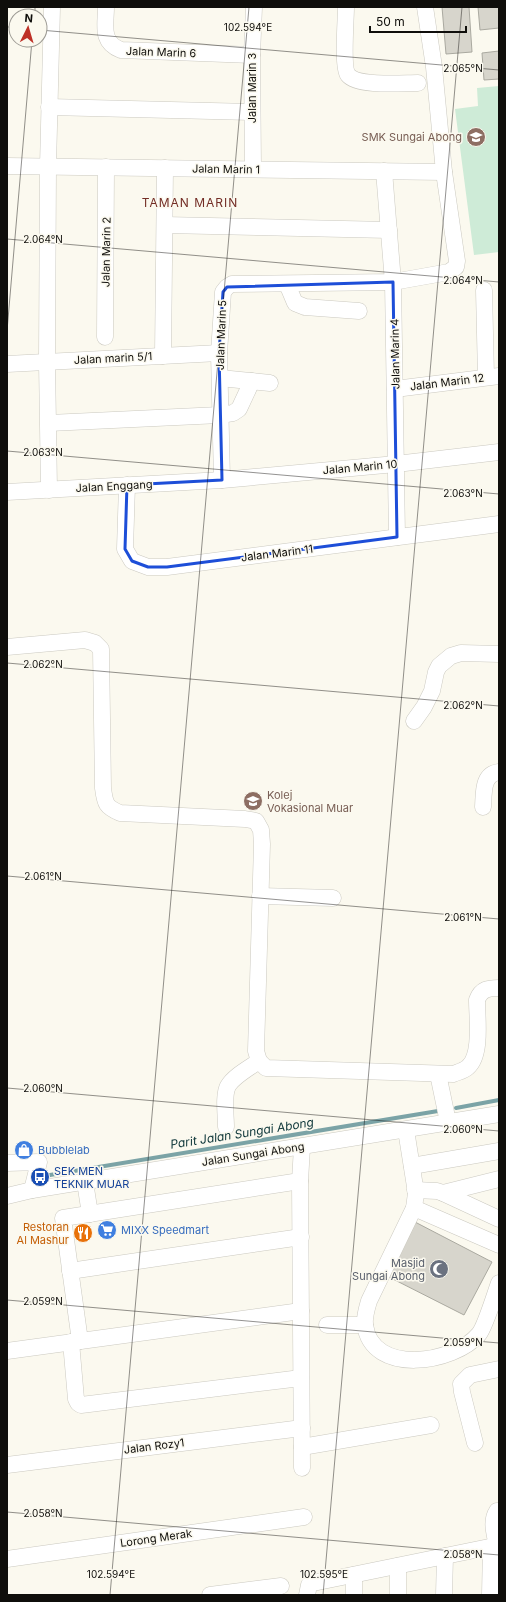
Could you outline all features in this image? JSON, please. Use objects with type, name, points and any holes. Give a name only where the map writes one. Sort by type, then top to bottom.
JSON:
[{"type":"street","points":[[50,490],[47,362],[48,166],[52,7]]},
{"type":"street","name":"Jalan Marin 6","points":[[106,7],[106,38],[113,47],[121,50],[252,55]]},
{"type":"street","name":"Jalan Marin 3","points":[[253,169],[252,55],[254,7]]},
{"type":"street","points":[[346,7],[344,66],[348,75],[357,80],[370,82],[418,83]]},
{"type":"street","points":[[425,7],[434,67],[444,172]]},
{"type":"street","points":[[49,107],[252,112]]},
{"type":"street","name":"Jalan Marin 1","points":[[7,166],[444,172]]},
{"type":"street","name":"Jalan Marin 2","points":[[105,337],[106,167]]},
{"type":"street","points":[[163,356],[165,168]]},
{"type":"street","name":"Jalan Marin 4","points":[[384,171],[393,282],[396,389],[397,537]]},
{"type":"street","name":"Jalan Marin 5","points":[[222,480],[219,353],[223,292],[232,284],[393,282],[449,272],[456,267],[458,261],[444,172]]},
{"type":"street","points":[[165,225],[389,230]]},
{"type":"street","points":[[287,284],[295,303],[305,307],[359,311]]},
{"type":"street","points":[[484,290],[492,376]]},
{"type":"street","name":"Jalan marin 5/1","points":[[7,364],[219,353]]},
{"type":"street","name":"Jalan Marin 12","points":[[396,389],[492,376]]},
{"type":"street","points":[[220,378],[270,383]]},
{"type":"street","points":[[49,423],[220,415],[233,413],[239,409],[252,381]]},
{"type":"street","name":"Jalan Marin 10","points":[[222,480],[396,464],[499,452]]},
{"type":"street","name":"Jalan Enggang","points":[[7,492],[222,480]]},
{"type":"street","name":"Jalan Marin 11","points":[[127,485],[125,549],[132,561],[148,567],[167,567],[499,524]]},
{"type":"street","points":[[7,647],[85,640],[95,643],[101,650],[104,788],[106,804],[111,809],[120,813],[245,819],[256,821],[261,830],[262,844],[256,1051],[259,1061],[266,1068],[453,1074],[467,1069],[477,1052],[477,1000],[479,994],[486,989],[499,988]]},
{"type":"street","points":[[414,721],[424,707],[432,691],[436,672],[439,666],[451,656],[461,653],[499,654]]},
{"type":"street","points":[[483,807],[485,781],[489,775],[499,772]]},
{"type":"street","points":[[260,896],[333,898]]},
{"type":"street","points":[[226,1127],[225,1094],[228,1086],[236,1078],[259,1061]]},
{"type":"street","points":[[438,1074],[448,1122]]},
{"type":"street","name":"Jalan Sungai Abong","points":[[9,1195],[499,1114]]},
{"type":"street","points":[[406,1130],[416,1190],[414,1208],[369,1300],[365,1325],[372,1342],[384,1353],[397,1358],[412,1360],[436,1358],[454,1352],[470,1343],[480,1333],[499,1283]]},
{"type":"street","points":[[302,1146],[300,1181],[302,1468]]},
{"type":"street","points":[[412,1166],[499,1151]]},
{"type":"street","points":[[7,1163],[39,1162],[32,1190]]},
{"type":"street","points":[[443,1193],[499,1179]]},
{"type":"street","points":[[300,1181],[63,1218],[70,1271],[75,1342],[76,1399],[78,1403],[85,1406],[302,1378]]},
{"type":"street","points":[[85,1182],[90,1214]]},
{"type":"street","points":[[416,1190],[443,1193],[499,1218]]},
{"type":"street","points":[[414,1208],[499,1245]]},
{"type":"street","points":[[70,1271],[301,1237]]},
{"type":"street","points":[[7,1351],[301,1311]]},
{"type":"street","points":[[327,1325],[365,1325]]},
{"type":"street","points":[[475,1443],[462,1392],[462,1384],[470,1375],[499,1368]]},
{"type":"street","points":[[302,1447],[431,1425]]},
{"type":"street","name":"Jalan Rozy1","points":[[7,1465],[302,1428]]},
{"type":"street","points":[[490,1595],[496,1546],[493,1517],[497,1511],[499,1511]]},
{"type":"street","name":"Lorong Merak","points":[[7,1559],[304,1517]]},
{"type":"street","points":[[306,1595],[309,1585],[313,1583],[496,1546]]},
{"type":"street","points":[[444,1595],[445,1556]]},
{"type":"street","points":[[398,1566],[398,1595]]},
{"type":"street","points":[[354,1575],[354,1595]]},
{"type":"street","points":[[210,1595],[281,1586]]},
{"type":"highlighted area","points":[[393,282],[397,537],[167,567],[148,567],[132,561],[125,549],[127,485],[222,480],[219,353],[223,292],[227,287]]},
{"type":"green space","points":[[499,86],[499,252],[474,255],[455,109],[478,106],[477,88]]},
{"type":"building","points":[[442,7],[469,7],[472,52],[446,54]]},
{"type":"building","points":[[478,7],[499,7],[499,28],[480,30]]},
{"type":"building","points":[[499,51],[499,79],[484,80],[482,53]]},
{"type":"building","name":"Masjid Sungai Abong","points":[[415,1222],[492,1262],[464,1315],[387,1276]]},
{"type":"waterway","name":"Parit Jalan Sungai Abong","points":[[456,1108],[499,1100]]},
{"type":"waterway","name":"Parit Jalan Sungai Abong","points":[[50,1175],[438,1111]]},
{"type":"place","name":"SMK Sungai Abong","points":[[476,137]]},
{"type":"place","name":"Kolej Vokasional Muar","points":[[253,801]]},
{"type":"place","name":"Bubblelab","points":[[24,1150]]},
{"type":"place","name":"SEK MEN TEKNIK MUAR","points":[[40,1177]]},
{"type":"place","name":"MIXX Speedmart","points":[[107,1230]]},
{"type":"place","name":"Restoran Al Mashur","points":[[83,1233]]},
{"type":"place","name":"Masjid Sungai Abong","points":[[439,1269]]},
{"type":"district","name":"TAMAN MARIN","points":[[190,202]]}]
